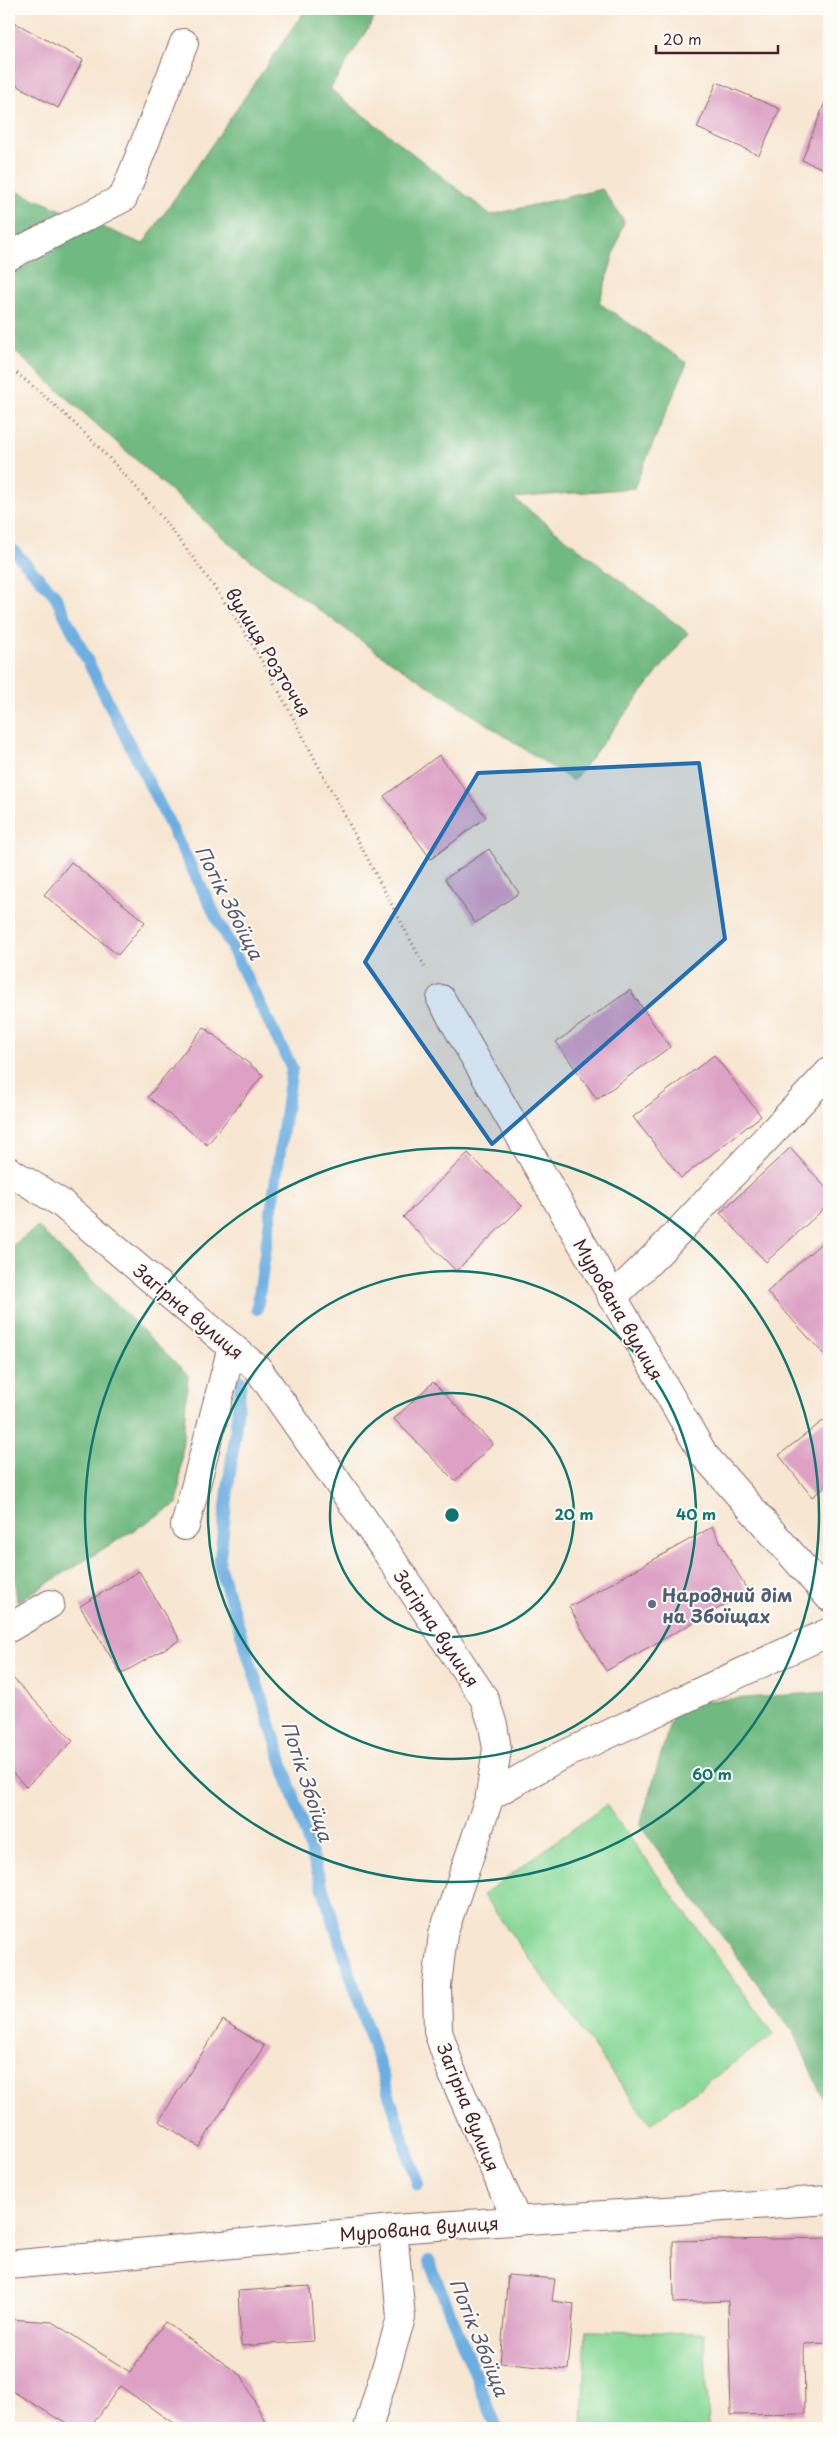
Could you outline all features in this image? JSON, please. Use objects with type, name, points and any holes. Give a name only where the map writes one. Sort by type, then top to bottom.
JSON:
[{"type":"street","points":[[9,256],[123,198],[184,43]]},
{"type":"street","name":"Мурована вулиця","points":[[442,999],[612,1298],[704,1455],[829,1597]]},
{"type":"street","points":[[612,1298],[660,1251],[829,1072]]},
{"type":"street","name":"Загірна вулиця","points":[[9,1171],[61,1203],[258,1369],[386,1551],[484,1698],[497,1749],[490,1796],[443,1934],[437,1985],[438,2031],[451,2070],[517,2221]]},
{"type":"street","points":[[185,1526],[232,1347]]},
{"type":"street","points":[[9,1628],[50,1604]]},
{"type":"street","points":[[490,1796],[557,1758],[829,1632]]},
{"type":"street","name":"Мурована вулиця","points":[[9,2265],[393,2228],[829,2200]]},
{"type":"street","points":[[368,2428],[401,2318],[393,2228]]},
{"type":"path","name":"вулиця Розточчя","points":[[9,367],[42,392],[90,438],[140,492],[190,555],[239,624],[288,708],[442,999]]},
{"type":"highlighted area","points":[[699,763],[725,939],[492,1144],[365,962],[478,773]]},
{"type":"green space","points":[[306,9],[380,9],[330,89],[491,215],[602,189],[624,221],[599,303],[687,363],[634,488],[513,498],[688,633],[573,781],[377,652],[238,551],[9,346],[9,188],[143,244]]},
{"type":"green space","points":[[38,1227],[188,1375],[178,1503],[17,1602],[9,1522],[9,1248]]},
{"type":"green space","points":[[829,1692],[829,2113],[795,2034],[640,1826],[676,1703]]},
{"type":"green space","points":[[606,1805],[774,2034],[650,2124],[483,1895]]},
{"type":"green space","points":[[586,2331],[704,2333],[709,2428],[582,2428]]},
{"type":"building","points":[[12,21],[83,60],[58,108],[9,81],[9,27]]},
{"type":"building","points":[[717,82],[780,109],[759,155],[697,128]]},
{"type":"building","points":[[829,92],[829,171],[802,160]]},
{"type":"building","points":[[439,755],[486,817],[431,859],[384,796]]},
{"type":"building","points":[[489,849],[519,893],[475,923],[445,879]]},
{"type":"building","points":[[71,862],[145,922],[118,955],[44,895]]},
{"type":"building","points":[[630,990],[670,1047],[597,1099],[556,1042]]},
{"type":"building","points":[[204,1027],[263,1075],[207,1145],[148,1097]]},
{"type":"building","points":[[714,1055],[761,1116],[681,1178],[633,1117]]},
{"type":"building","points":[[790,1148],[829,1191],[829,1204],[766,1262],[720,1213]]},
{"type":"building","points":[[468,1153],[522,1206],[456,1271],[403,1217]]},
{"type":"building","points":[[829,1236],[829,1360],[767,1292]]},
{"type":"building","points":[[433,1382],[493,1444],[455,1481],[394,1419]]},
{"type":"building","points":[[828,1417],[829,1484],[812,1497],[779,1455]]},
{"type":"building","points":[[712,1527],[748,1592],[606,1671],[569,1607]]},
{"type":"building","points":[[139,1571],[180,1640],[121,1674],[80,1606]]},
{"type":"building","points":[[9,1674],[73,1741],[26,1787],[9,1769]]},
{"type":"building","points":[[223,2020],[264,2046],[199,2147],[159,2121]]},
{"type":"building","points":[[829,2238],[829,2343],[804,2344],[805,2414],[731,2415],[728,2301],[674,2303],[673,2241]]},
{"type":"building","points":[[508,2275],[555,2279],[552,2301],[574,2304],[568,2370],[500,2363]]},
{"type":"building","points":[[310,2286],[314,2341],[241,2346],[238,2291]]},
{"type":"building","points":[[9,2319],[52,2322],[130,2372],[165,2322],[242,2376],[268,2428],[180,2428],[120,2386],[90,2428],[73,2428],[9,2389]]},
{"type":"waterway","name":"Потік Збоїща","points":[[9,546],[54,594],[292,1068],[257,1309]]},
{"type":"waterway","name":"Потік Збоїща","points":[[241,1381],[219,1565],[418,2185]]},
{"type":"waterway","name":"Потік Збоїща","points":[[429,2261],[497,2428]]},
{"type":"place","name":"Народний дім на Збоїщах","points":[[652,1604]]}]
